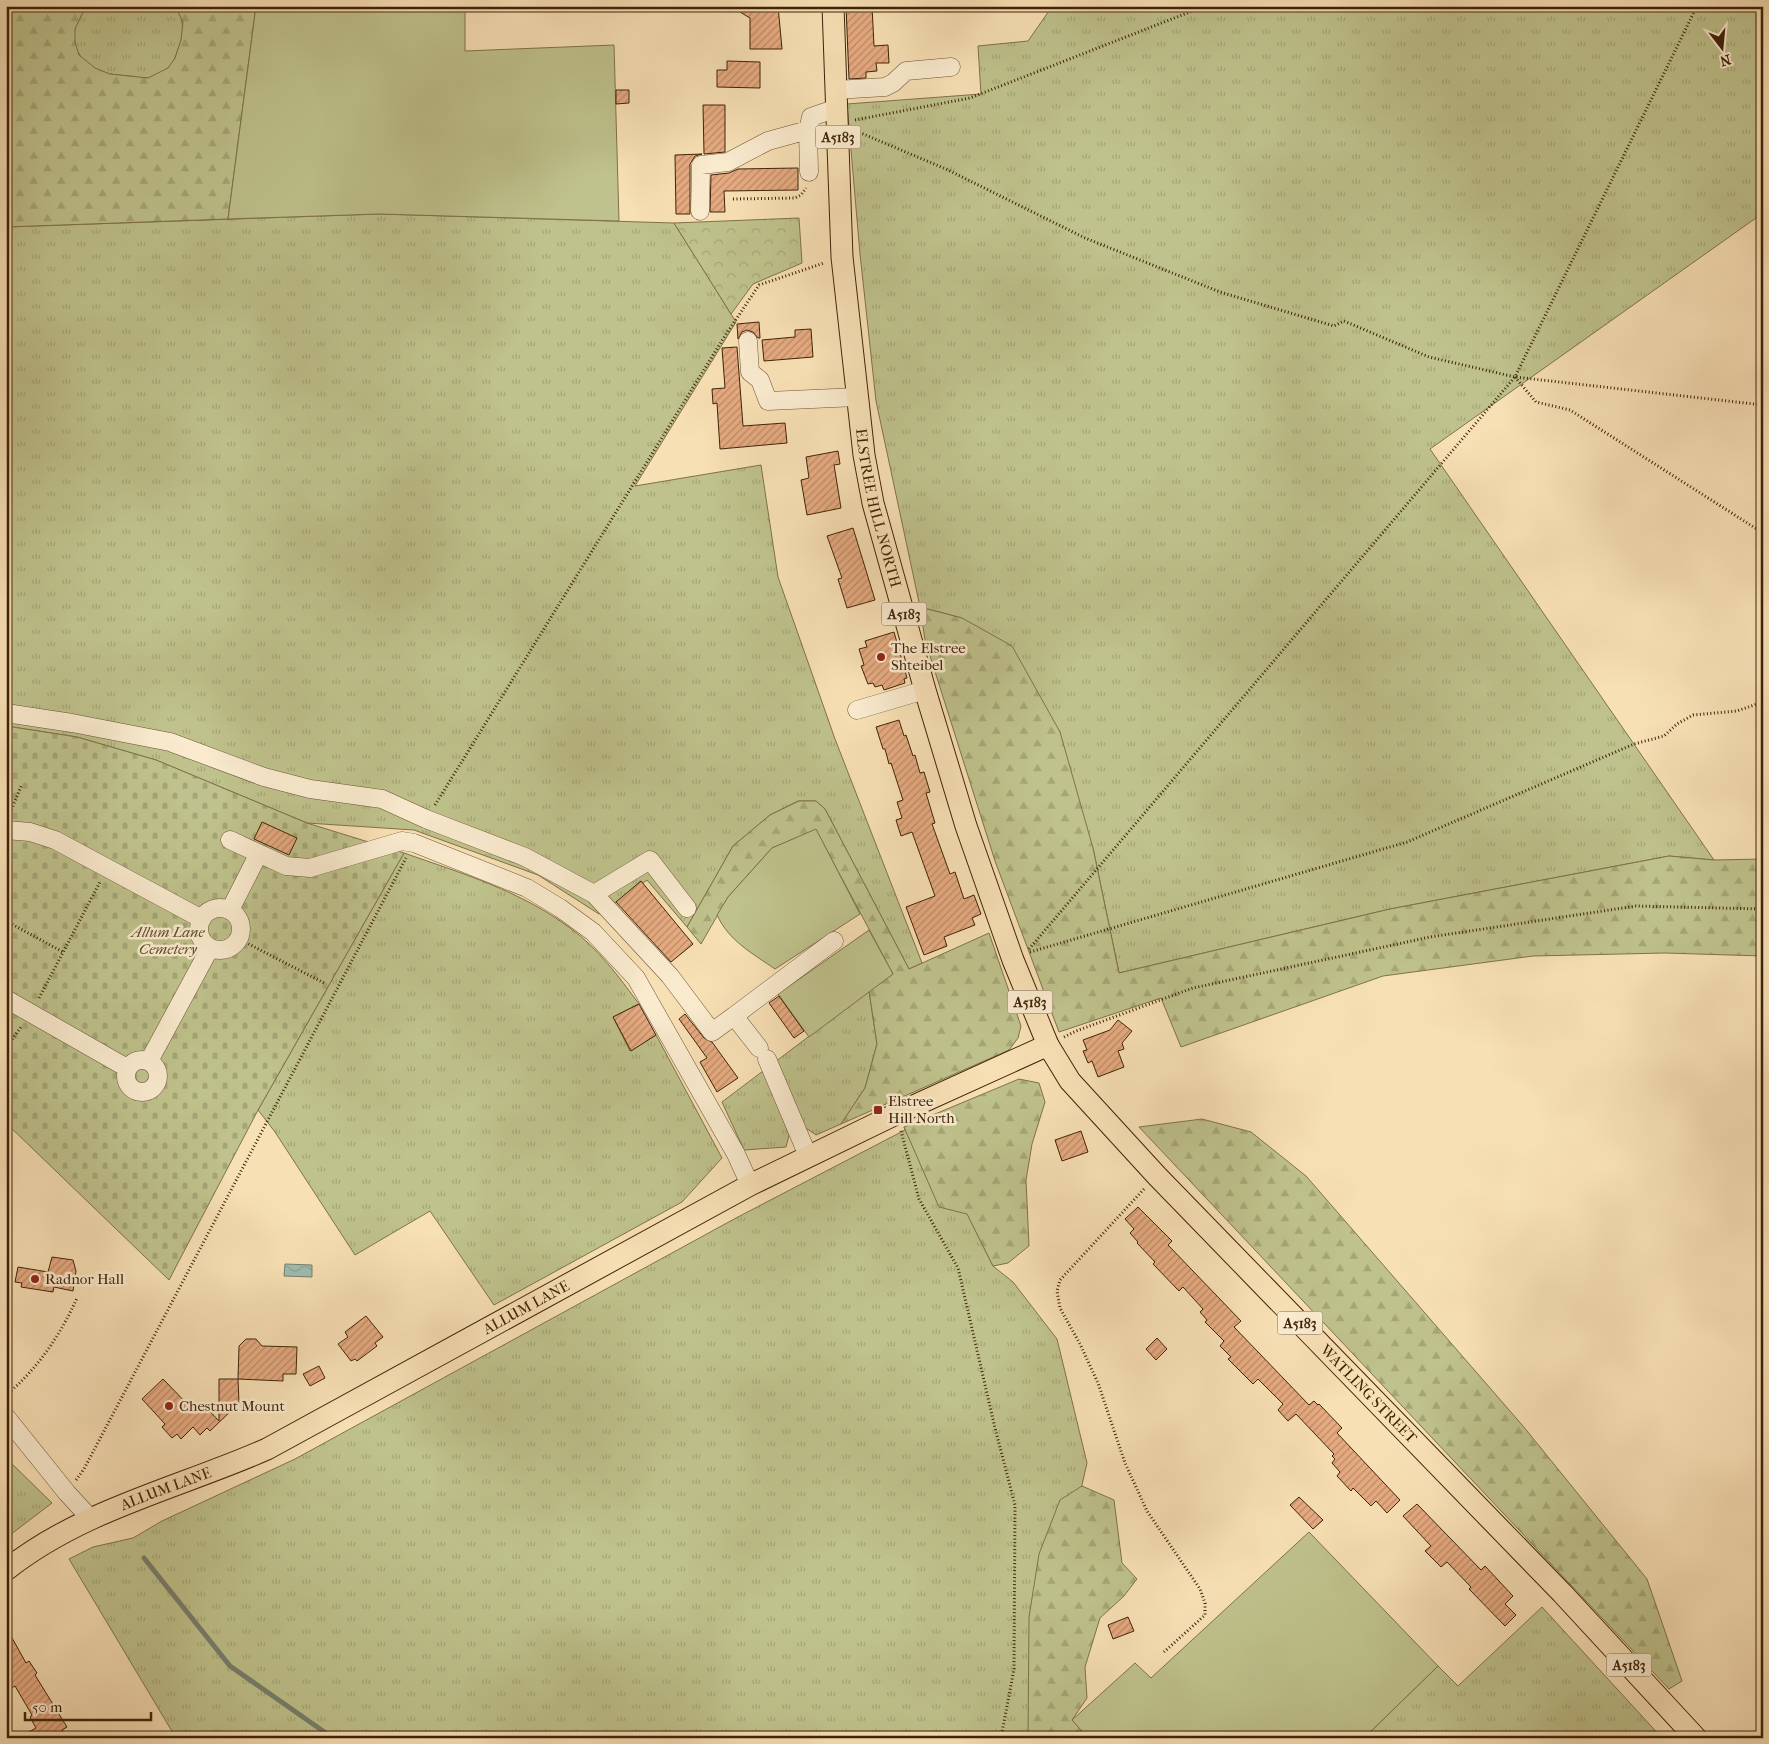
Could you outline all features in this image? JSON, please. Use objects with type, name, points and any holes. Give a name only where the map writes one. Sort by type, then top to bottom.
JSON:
[{"type":"main road","name":"ELSTREE HILL NORTH","points":[[834,11],[842,257],[864,455],[873,503],[925,690],[966,826],[1013,960],[1048,1045]]},
{"type":"main road","name":"ALLUM LANE","points":[[6,1570],[41,1546],[90,1518],[128,1502],[226,1467],[267,1449],[750,1185],[808,1156],[1048,1045]]},
{"type":"main road","name":"WATLING STREET","points":[[1048,1045],[1070,1081],[1157,1176],[1562,1593],[1696,1738]]},
{"type":"street","points":[[809,172],[808,130],[811,117],[885,87],[893,83],[906,71],[951,67]]},
{"type":"street","points":[[700,211],[701,164],[728,162],[768,141],[808,130]]},
{"type":"street","points":[[748,341],[750,372],[760,380],[768,401],[857,397]]},
{"type":"street","points":[[857,710],[925,690]]},
{"type":"street","points":[[6,713],[72,723],[170,742],[264,777],[310,789],[382,799],[525,857],[594,894],[670,976],[712,1032],[834,941]]},
{"type":"street","points":[[8,822],[42,835],[202,919]]},
{"type":"street","points":[[230,840],[258,855],[286,866],[310,868],[402,841],[414,843],[528,888],[560,908],[593,932],[636,978],[736,1154],[750,1185]]},
{"type":"street","points":[[230,910],[258,855]]},
{"type":"street","points":[[594,894],[650,860],[687,908]]},
{"type":"street","points":[[214,909],[230,910],[241,923],[242,931],[239,939],[234,946],[226,950],[210,948],[200,935],[199,927],[202,919],[214,909]]},
{"type":"street","points":[[149,1062],[210,948]]},
{"type":"street","points":[[6,999],[127,1068]]},
{"type":"street","points":[[734,1016],[763,1054],[808,1156]]},
{"type":"street","points":[[137,1060],[149,1062],[155,1066],[158,1072],[155,1086],[150,1091],[136,1092],[126,1082],[127,1068],[137,1060]]},
{"type":"street","points":[[6,1417],[67,1493],[90,1518]]},
{"type":"path","points":[[837,107],[970,98],[1206,6]]},
{"type":"path","points":[[1697,6],[1515,377],[1026,953],[1407,842],[1634,744],[1664,736],[1678,724],[1693,715],[1737,711],[1763,702]]},
{"type":"path","points":[[837,107],[946,169],[1085,238],[1220,292],[1334,326],[1344,321],[1429,357],[1515,377],[1763,405]]},
{"type":"path","points":[[733,199],[795,198],[806,188],[809,172]]},
{"type":"path","points":[[426,818],[712,355],[759,285],[824,263]]},
{"type":"path","points":[[1515,377],[1536,402],[1570,410],[1763,533]]},
{"type":"path","points":[[8,822],[22,784]]},
{"type":"path","points":[[67,1493],[84,1469],[414,843]]},
{"type":"path","points":[[6,1048],[31,1013],[108,869]]},
{"type":"path","points":[[1048,1045],[1076,1031],[1192,988],[1430,937],[1636,906],[1763,908]]},
{"type":"path","points":[[6,921],[63,952]]},
{"type":"path","points":[[239,939],[326,984]]},
{"type":"path","points":[[900,1122],[919,1199],[958,1268],[1015,1505],[1014,1669],[1001,1738]]},
{"type":"path","points":[[1157,1176],[1060,1280],[1057,1291],[1060,1308],[1080,1344],[1098,1383],[1125,1463],[1147,1511],[1200,1589],[1205,1603],[1205,1615],[1164,1652]]},
{"type":"path","points":[[6,1395],[23,1381],[49,1347],[68,1318],[77,1298]]},
{"type":"green space","points":[[6,6],[89,6],[83,12],[75,29],[75,42],[79,55],[95,68],[110,74],[148,78],[168,68],[175,58],[181,40],[183,22],[175,6],[256,6],[228,219],[6,227]]},
{"type":"green space","points":[[89,6],[177,7],[182,22],[182,36],[172,64],[159,74],[150,78],[144,78],[104,72],[87,63],[80,56],[76,48],[74,31],[82,14]]},
{"type":"green space","points":[[256,6],[465,6],[465,51],[614,45],[619,221],[379,214],[228,219]]},
{"type":"green space","points":[[1117,6],[1763,6],[1763,213],[1430,449],[1714,860],[1669,856],[1390,909],[1119,973],[1093,848],[962,618],[920,607],[876,401],[860,254],[847,104],[981,94],[978,46],[1028,41],[1051,8],[1117,12]]},
{"type":"green space","points":[[379,214],[674,223],[736,322],[635,486],[761,465],[778,577],[835,739],[922,963],[909,969],[825,809],[816,801],[798,801],[770,815],[733,846],[687,927],[647,880],[599,914],[538,875],[414,830],[307,823],[156,760],[77,737],[6,726],[6,227]]},
{"type":"green space","points":[[799,218],[802,263],[753,284],[731,314],[674,223]]},
{"type":"green space","points":[[920,607],[962,618],[1012,646],[1060,732],[1093,848],[1119,973],[1390,909],[1669,856],[1714,860],[1763,859],[1763,956],[1665,953],[1533,956],[1383,976],[1181,1047],[1161,998],[1059,1032],[995,861],[925,640]]},
{"type":"green space","name":"Allum Lane Cemetery","points":[[6,726],[77,737],[156,760],[307,823],[404,853],[258,1110],[169,1280],[6,1123]]},
{"type":"green space","points":[[799,801],[816,801],[825,809],[909,969],[989,933],[1021,1026],[1018,1038],[1009,1050],[841,1124],[865,1088],[877,1044],[869,991],[893,974],[816,830],[772,848],[728,897],[701,944],[687,927],[733,846],[770,815]]},
{"type":"green space","points":[[816,829],[860,914],[775,969],[735,939],[717,915],[728,897],[772,848]]},
{"type":"green space","points":[[404,853],[511,893],[551,915],[590,945],[607,963],[639,1004],[613,1017],[630,1051],[656,1035],[722,1158],[682,1202],[494,1305],[430,1211],[355,1255],[275,1132],[258,1110]]},
{"type":"green space","points":[[869,930],[893,974],[809,1037],[778,994]]},
{"type":"green space","points":[[869,991],[877,1044],[865,1088],[841,1124],[816,1135],[800,1124],[775,1062]]},
{"type":"green space","points":[[767,1068],[791,1128],[786,1147],[744,1150],[722,1102]]},
{"type":"green space","points":[[1019,1079],[1039,1083],[1045,1102],[1032,1144],[1026,1180],[1029,1246],[1008,1263],[993,1266],[967,1214],[939,1207],[904,1127]]},
{"type":"green space","points":[[1202,1119],[1251,1132],[1306,1176],[1523,1426],[1647,1579],[1682,1681],[1669,1689],[1139,1127]]},
{"type":"green space","points":[[904,1127],[955,1189],[993,1266],[1013,1282],[1057,1339],[1087,1463],[1035,1692],[1040,1738],[176,1738],[69,1559],[93,1547],[133,1538],[162,1521],[295,1459],[736,1218],[905,1130]]},
{"type":"green space","points":[[6,1458],[52,1503],[6,1538]]},
{"type":"green space","points":[[1082,1486],[1114,1500],[1122,1563],[1137,1579],[1124,1596],[1100,1618],[1085,1667],[1087,1698],[1072,1720],[1088,1738],[1028,1738],[1029,1617],[1039,1554],[1060,1500]]},
{"type":"green space","points":[[1309,1532],[1438,1666],[1364,1738],[1088,1738],[1072,1720],[1135,1663],[1151,1678]]},
{"type":"green space","points":[[1542,1607],[1662,1738],[1364,1738],[1438,1666],[1458,1686]]},
{"type":"water","points":[[285,1264],[312,1265],[312,1277],[284,1276]]},
{"type":"building","points":[[730,6],[778,6],[782,49],[750,49],[750,18]]},
{"type":"building","points":[[846,6],[872,6],[874,46],[888,45],[889,63],[876,63],[877,71],[866,72],[866,78],[849,79]]},
{"type":"building","points":[[727,61],[760,62],[760,88],[717,87],[717,70],[727,70]]},
{"type":"building","points":[[616,90],[629,90],[629,103],[616,104]]},
{"type":"building","points":[[703,105],[725,105],[725,152],[704,154]]},
{"type":"building","points":[[702,154],[695,156],[690,164],[690,214],[676,214],[675,155]]},
{"type":"building","points":[[798,168],[798,190],[724,191],[725,212],[710,212],[711,175],[729,173],[738,169]]},
{"type":"building","points":[[759,322],[760,338],[747,330],[742,332],[738,339],[737,324]]},
{"type":"building","points":[[811,329],[813,357],[764,361],[762,340],[795,337],[795,330]]},
{"type":"building","points":[[737,347],[743,426],[785,423],[787,443],[720,449],[717,403],[713,404],[712,389],[725,388],[722,348]]},
{"type":"building","points":[[838,451],[840,464],[834,465],[841,508],[807,515],[801,480],[809,478],[806,457]]},
{"type":"building","points":[[853,528],[875,600],[847,608],[838,579],[842,578],[827,536]]},
{"type":"building","name":"The Elstree Shteibel","points":[[894,632],[907,678],[904,679],[905,683],[884,690],[882,685],[875,687],[873,683],[868,684],[861,666],[864,665],[859,649],[867,647],[865,641]]},
{"type":"building","points":[[899,720],[913,756],[915,755],[920,773],[924,772],[930,792],[926,793],[935,823],[932,824],[950,874],[955,872],[964,899],[974,895],[981,914],[972,918],[975,925],[944,937],[947,946],[924,955],[906,907],[935,896],[912,832],[901,836],[896,820],[902,818],[897,802],[903,800],[891,763],[889,764],[876,727]]},
{"type":"building","points":[[262,822],[297,838],[289,855],[254,839]]},
{"type":"building","points":[[641,881],[693,944],[671,962],[616,902]]},
{"type":"building","points":[[779,996],[804,1031],[794,1038],[769,1003]]},
{"type":"building","points":[[639,1004],[656,1035],[631,1051],[613,1017]]},
{"type":"building","points":[[685,1014],[704,1038],[712,1042],[738,1078],[717,1092],[700,1062],[707,1058],[679,1019]]},
{"type":"building","points":[[1118,1020],[1132,1031],[1122,1043],[1124,1049],[1118,1051],[1124,1067],[1098,1077],[1092,1061],[1088,1063],[1083,1051],[1087,1050],[1083,1040],[1110,1030]]},
{"type":"building","points":[[1081,1131],[1088,1152],[1062,1161],[1055,1140]]},
{"type":"building","points":[[1138,1207],[1172,1241],[1168,1245],[1241,1321],[1234,1327],[1309,1405],[1314,1401],[1319,1404],[1342,1428],[1337,1433],[1400,1500],[1387,1513],[1376,1501],[1371,1506],[1353,1488],[1351,1491],[1337,1476],[1340,1472],[1332,1463],[1335,1459],[1332,1456],[1334,1454],[1296,1414],[1288,1421],[1278,1410],[1283,1404],[1258,1379],[1253,1384],[1228,1359],[1231,1357],[1220,1346],[1224,1341],[1205,1322],[1207,1320],[1200,1312],[1203,1309],[1183,1287],[1179,1291],[1153,1264],[1155,1262],[1130,1233],[1134,1229],[1125,1219]]},
{"type":"building","points":[[52,1257],[73,1260],[76,1271],[73,1291],[54,1287],[53,1292],[21,1287],[22,1283],[15,1282],[18,1267],[48,1272]]},
{"type":"building","points":[[366,1316],[383,1337],[375,1343],[377,1346],[357,1361],[355,1359],[351,1361],[338,1344],[348,1337],[345,1332]]},
{"type":"building","points":[[1157,1338],[1167,1349],[1156,1360],[1146,1349]]},
{"type":"building","points":[[246,1339],[256,1339],[262,1346],[297,1347],[296,1374],[283,1374],[283,1381],[238,1379],[239,1346]]},
{"type":"building","points":[[319,1366],[325,1378],[310,1386],[303,1374]]},
{"type":"building","name":"Chestnut Mount","points":[[163,1379],[193,1410],[201,1402],[219,1421],[219,1379],[238,1379],[239,1403],[234,1403],[234,1408],[210,1431],[207,1428],[200,1435],[193,1427],[181,1439],[177,1434],[172,1438],[162,1427],[165,1424],[142,1399]]},
{"type":"building","points":[[1299,1497],[1323,1520],[1313,1529],[1290,1505]]},
{"type":"building","points":[[1417,1504],[1481,1570],[1485,1566],[1513,1596],[1505,1604],[1516,1615],[1505,1626],[1469,1589],[1471,1587],[1447,1562],[1441,1567],[1425,1551],[1431,1546],[1403,1516]]},
{"type":"building","points":[[1128,1617],[1134,1631],[1113,1639],[1108,1625]]},
{"type":"building","points":[[6,1627],[26,1663],[29,1661],[37,1673],[35,1675],[67,1727],[62,1730],[67,1738],[18,1738],[36,1728],[30,1717],[32,1715],[15,1686],[6,1691]]},
{"type":"waterway","points":[[144,1558],[230,1666],[333,1738]]},
{"type":"place","name":"The Elstree Shteibel","points":[[881,657]]},
{"type":"place","name":"Elstree Hill North","points":[[878,1110]]},
{"type":"place","name":"Radnor Hall","points":[[35,1279]]},
{"type":"place","name":"Chestnut Mount","points":[[169,1406]]}]
